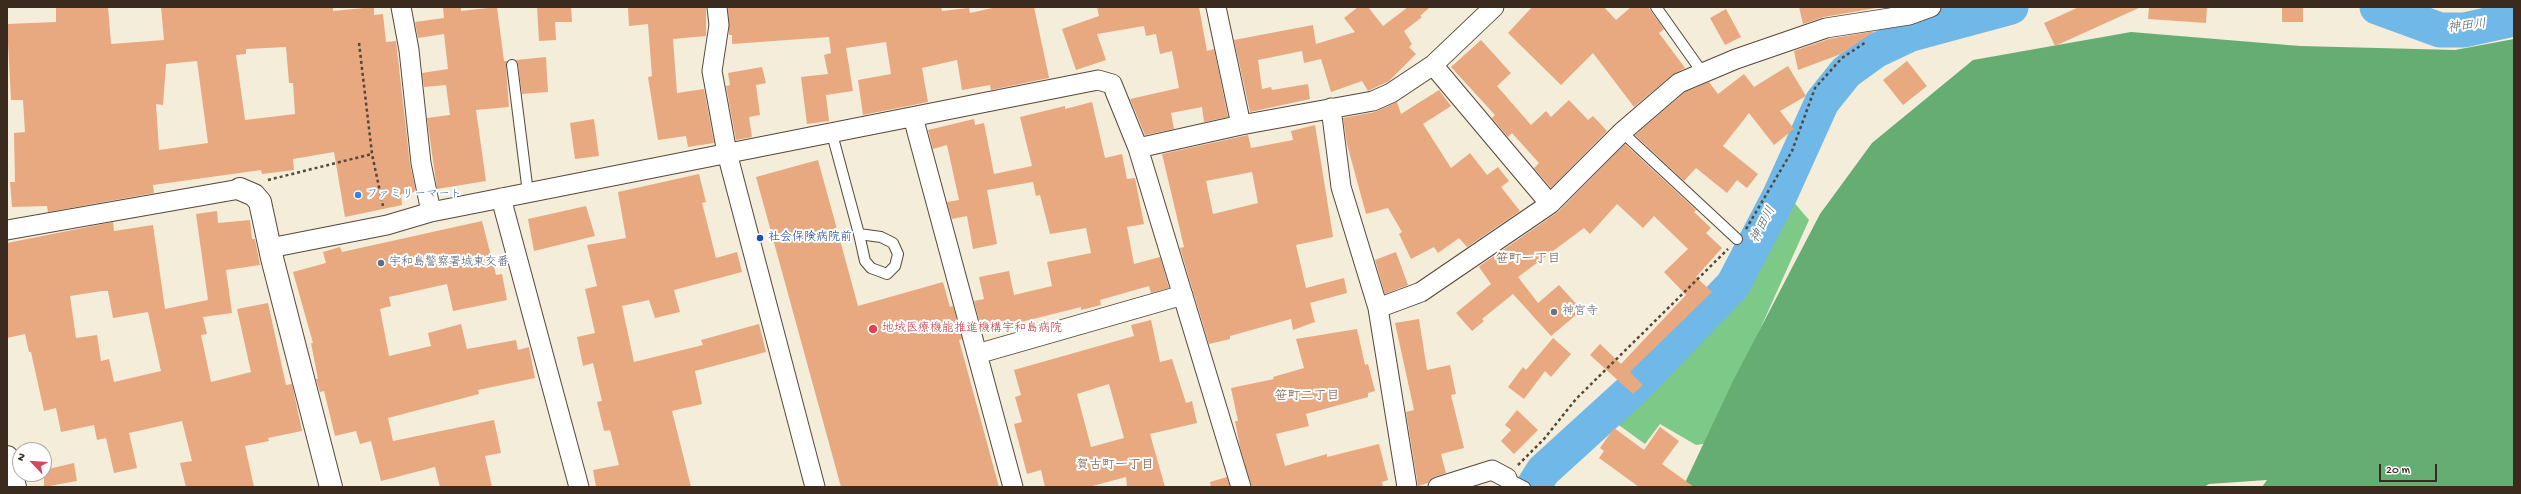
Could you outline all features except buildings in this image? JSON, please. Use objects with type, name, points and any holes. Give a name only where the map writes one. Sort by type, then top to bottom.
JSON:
[{"type":"street","points":[[401,7],[409,50],[421,163],[431,212]]},
{"type":"street","points":[[717,7],[719,25],[712,71],[727,153],[815,487]]},
{"type":"street","points":[[1216,7],[1242,125]]},
{"type":"street","points":[[1138,148],[1242,125],[1373,101],[1391,94],[1433,65],[1494,7]]},
{"type":"street","points":[[1378,308],[1421,292],[1550,204],[1622,132],[1679,83],[1702,72],[1826,28],[1909,15],[1931,7]]},
{"type":"street","points":[[1433,65],[1550,204]]},
{"type":"street","points":[[270,248],[387,224],[431,212],[727,153],[832,134],[1098,80],[1112,84],[1138,148],[1241,487]]},
{"type":"street","points":[[1331,108],[1341,187],[1378,308],[1407,487]]},
{"type":"street","points":[[913,117],[1013,487]]},
{"type":"street","points":[[7,230],[240,189],[254,195],[260,202],[270,248],[330,487]]},
{"type":"street","points":[[501,198],[579,487]]},
{"type":"street","points":[[977,354],[1183,295]]},
{"type":"street","points":[[7,457],[15,487]]},
{"type":"street","points":[[1438,487],[1492,470],[1517,483]]},
{"type":"lane","points":[[1656,7],[1702,72]]},
{"type":"lane","points":[[512,65],[528,193]]},
{"type":"lane","points":[[1622,132],[1738,239]]},
{"type":"lane","points":[[832,134],[859,234]]},
{"type":"path","points":[[1517,483],[1544,439],[1576,399],[1738,239],[1754,218],[1792,151],[1815,88],[1842,58],[1868,40]]},
{"type":"path","points":[[360,43],[372,154],[387,224]]},
{"type":"path","points":[[240,189],[372,154]]},
{"type":"green space","points":[[2131,32],[2300,46],[2455,50],[2514,39],[2514,487],[2262,487],[2267,480],[2209,484],[2204,487],[1683,487],[1733,381],[1820,214],[1872,143],[1973,60]]},
{"type":"green space","points":[[1792,200],[1809,220],[1709,443],[1696,445],[1660,424],[1645,444],[1616,423],[1718,322]]},
{"type":"waterway","name":"神田川","points":[[1533,487],[1543,471],[1633,389],[1733,285],[1780,195],[1822,102],[1846,72],[1875,51],[1911,34],[2011,7]]},
{"type":"waterway","name":"神田川","points":[[2377,7],[2440,30],[2464,30],[2514,19]]},
{"type":"place","name":"ファミリーマート","points":[[358,195]]},
{"type":"place","name":"社会保険病院前","points":[[760,238]]},
{"type":"place","name":"宇和島警察署城東交番","points":[[381,263]]},
{"type":"place","name":"神宮寺","points":[[1554,312]]},
{"type":"place","name":"地域医療機能推進機構宇和島病院","points":[[873,329]]},
{"type":"district","name":"笹町一丁目","points":[[1528,260]]},
{"type":"district","name":"笹町二丁目","points":[[1307,397]]},
{"type":"district","name":"賀古町一丁目","points":[[1115,466]]}]
